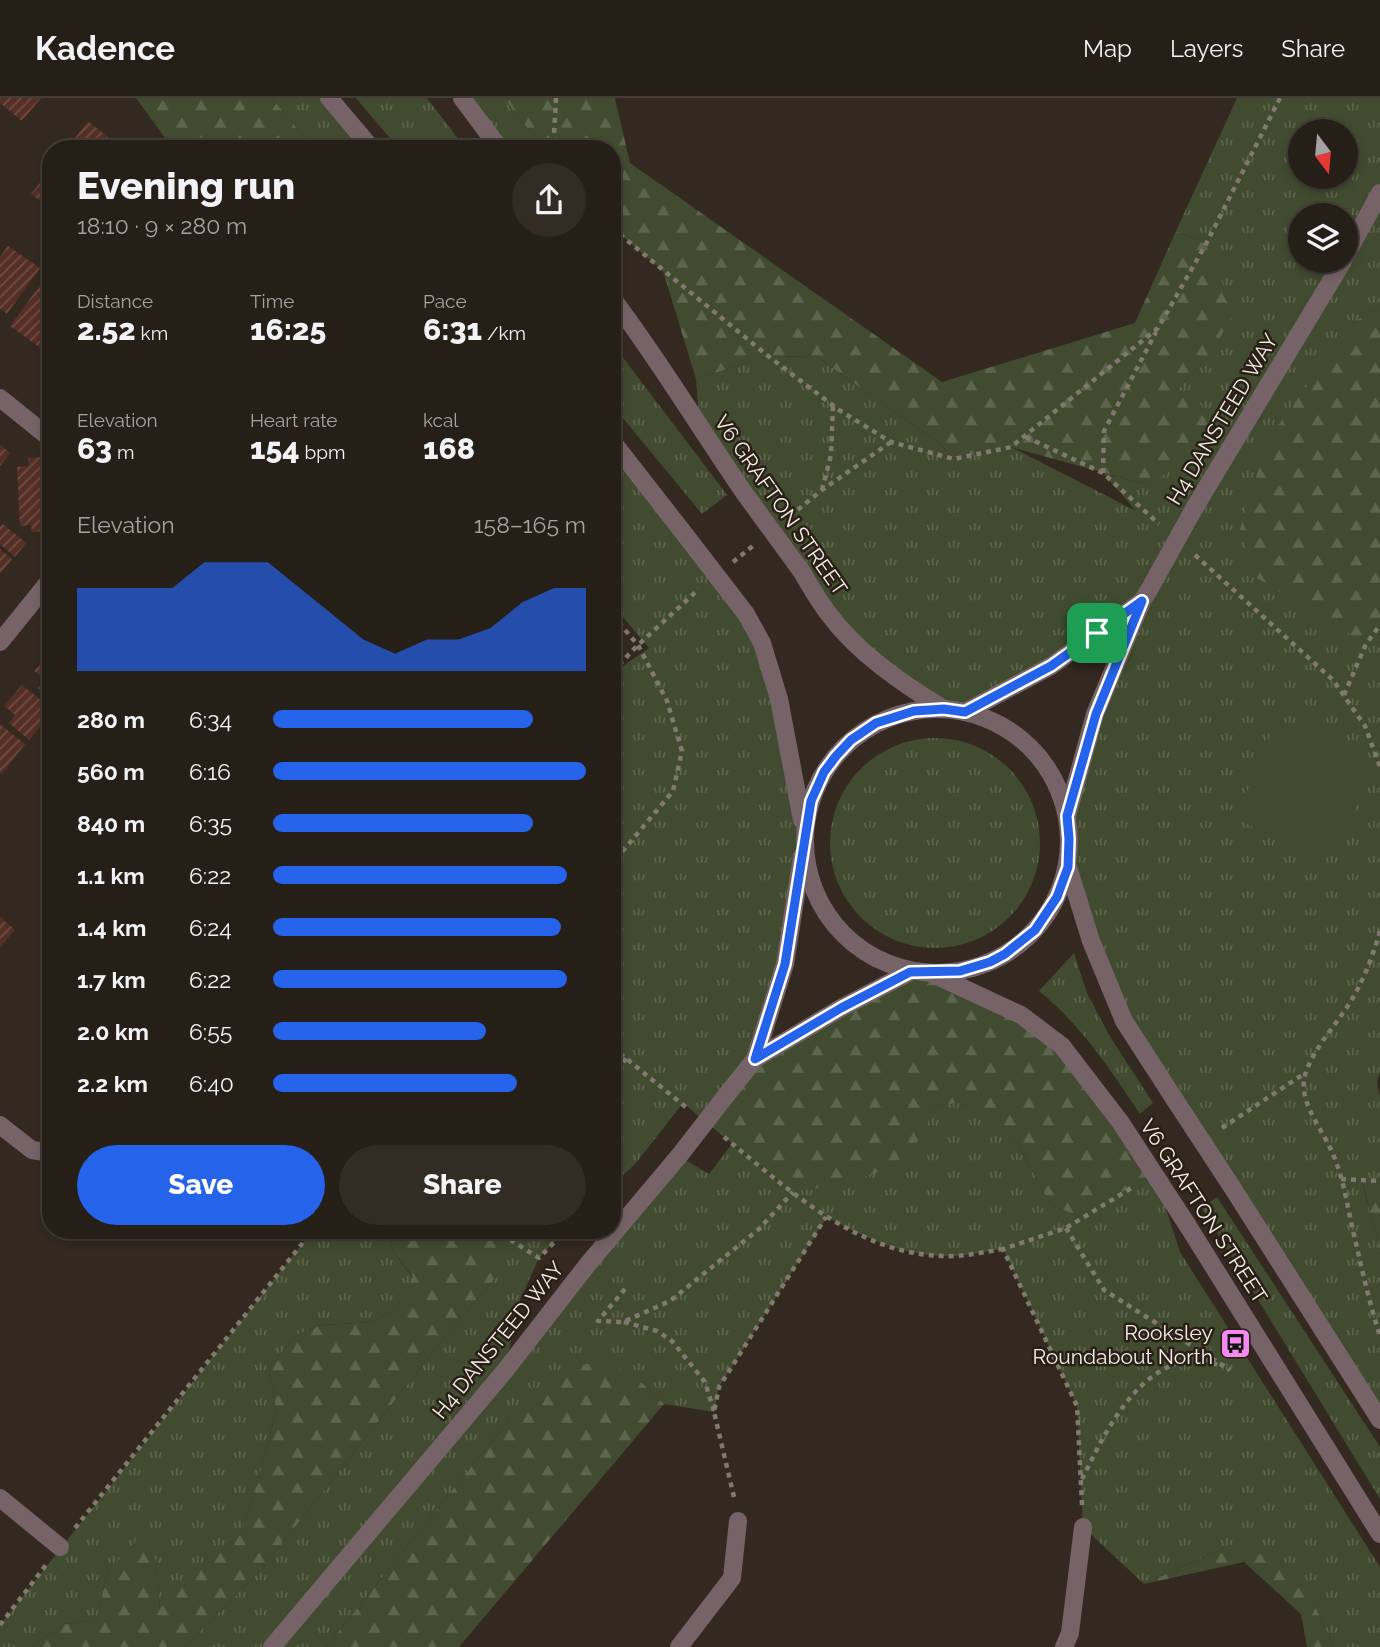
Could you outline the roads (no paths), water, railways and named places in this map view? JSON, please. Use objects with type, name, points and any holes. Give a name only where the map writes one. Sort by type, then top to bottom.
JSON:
[{"type":"street","points":[[329,98],[364,140]]},
{"type":"street","points":[[462,98],[493,140]]},
{"type":"street","points":[[1358,233],[1380,192]]},
{"type":"street","name":"H4 DANSTEED WAY","points":[[1067,816],[1096,714],[1145,595],[1336,273]]},
{"type":"street","name":"V6 GRAFTON STREET","points":[[621,310],[700,430],[802,572],[829,615],[862,649],[904,684],[944,709]]},
{"type":"street","points":[[0,398],[42,432]]},
{"type":"street","points":[[621,453],[746,614],[762,643],[779,699],[804,830]]},
{"type":"street","points":[[0,642],[42,590]]},
{"type":"street","name":"H4 DANSTEED WAY","points":[[965,712],[1051,666],[1145,595]]},
{"type":"street","points":[[944,709],[987,718],[1018,736],[1043,762],[1054,780],[1067,816],[1068,867],[1057,897],[1035,930],[1023,942],[990,962],[960,971],[910,972],[866,954],[841,933],[817,897],[803,849],[804,830],[811,801],[824,772],[851,740],[876,723],[914,711],[944,709]]},
{"type":"street","name":"H4 DANSTEED WAY","points":[[621,1225],[755,1059],[785,964],[803,849]]},
{"type":"street","name":"V6 GRAFTON STREET","points":[[1068,867],[1091,941],[1124,1021],[1380,1420]]},
{"type":"street","name":"H4 DANSTEED WAY","points":[[755,1059],[841,1008],[910,972]]},
{"type":"street","name":"V6 GRAFTON STREET","points":[[932,973],[1021,1015],[1062,1046],[1121,1123],[1380,1534]]},
{"type":"street","points":[[0,1125],[32,1150],[42,1152]]},
{"type":"street","name":"H4 DANSTEED WAY","points":[[272,1647],[504,1372],[609,1239]]},
{"type":"street","points":[[0,1498],[60,1547]]},
{"type":"street","points":[[679,1647],[732,1578],[738,1521]]},
{"type":"street","points":[[1064,1647],[1070,1633],[1083,1527]]},
{"type":"place","name":"Rooksley Roundabout North","points":[[1236,1344]]}]
